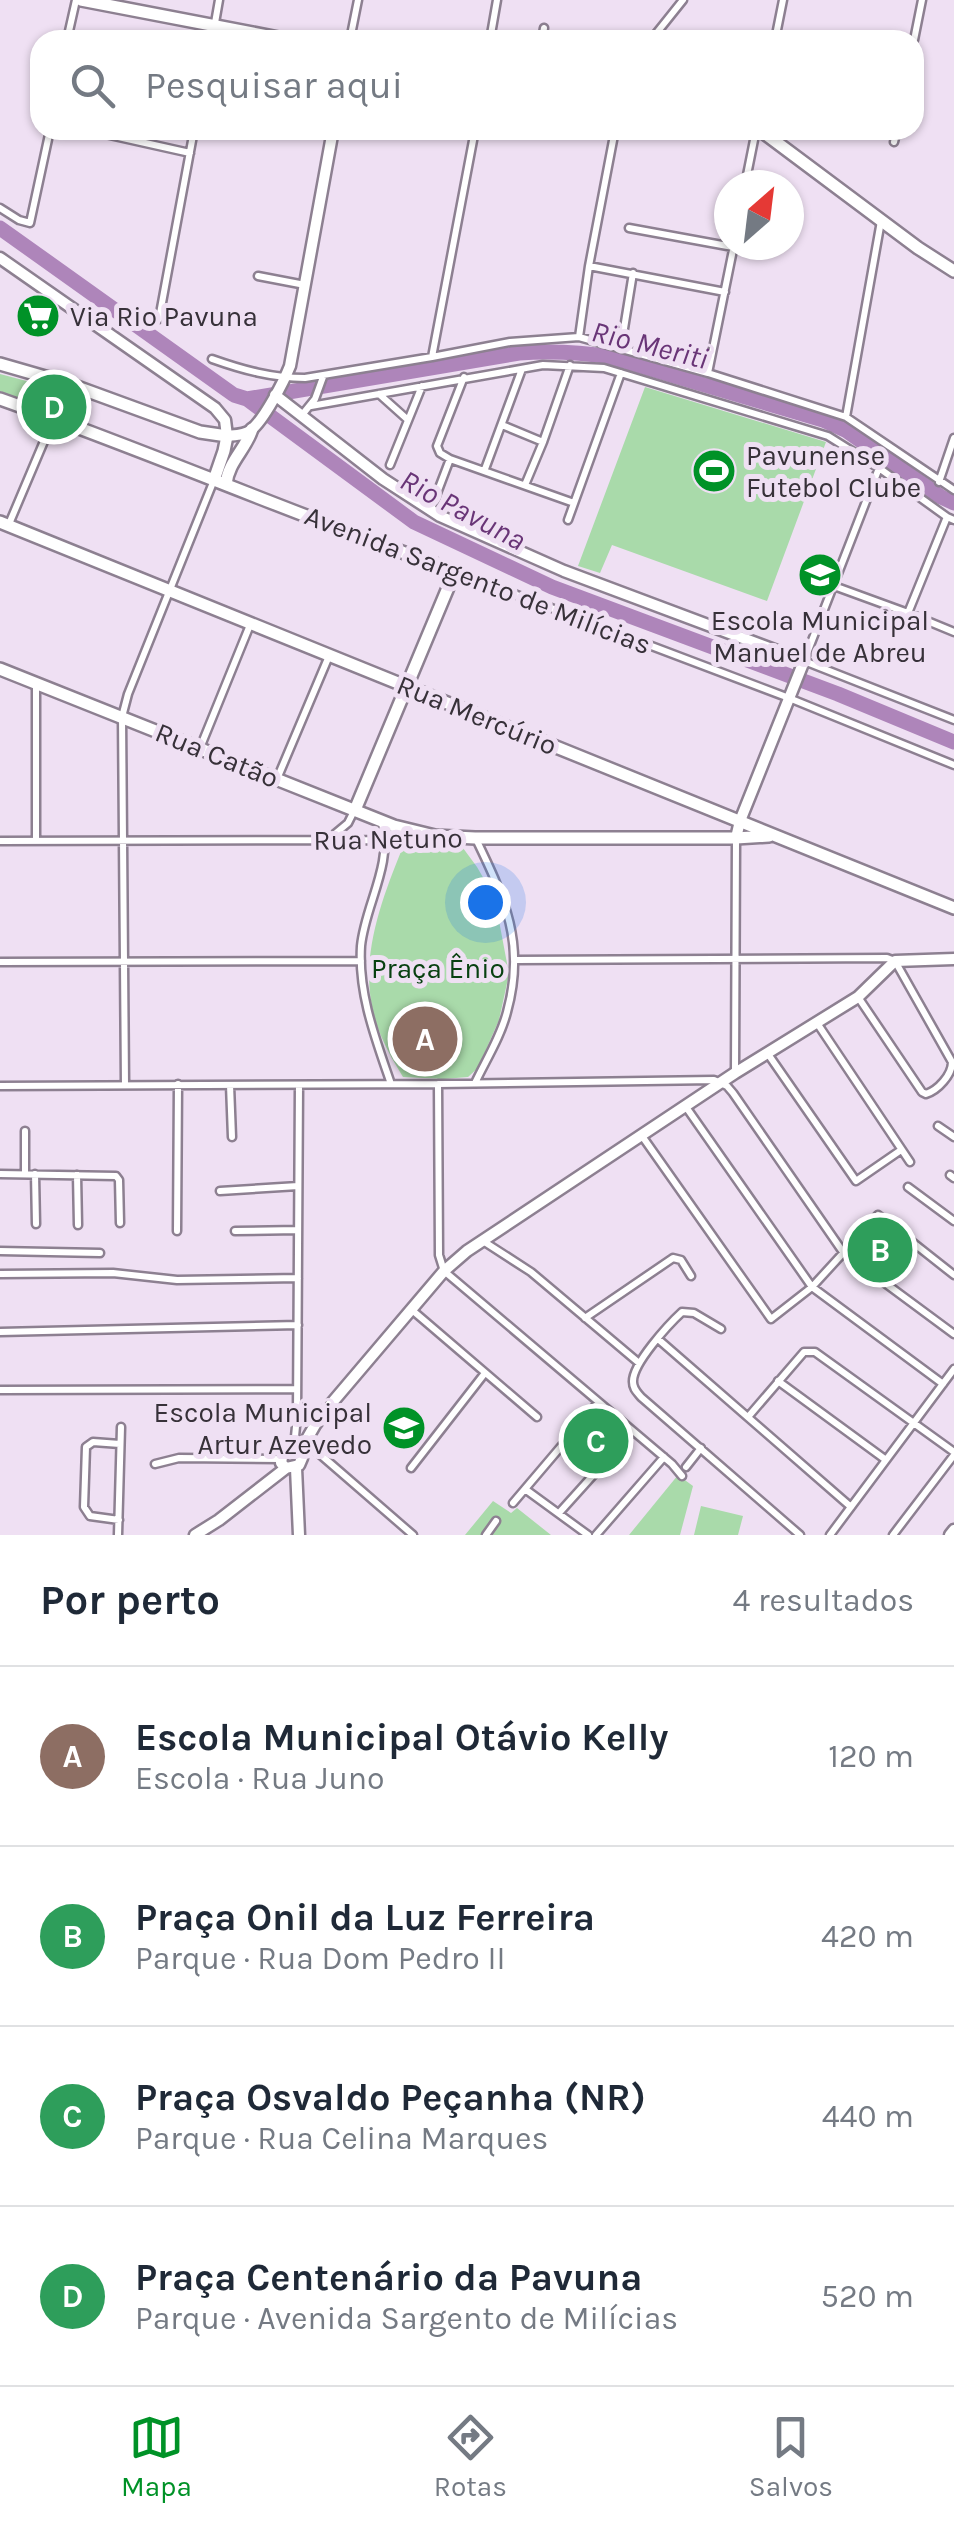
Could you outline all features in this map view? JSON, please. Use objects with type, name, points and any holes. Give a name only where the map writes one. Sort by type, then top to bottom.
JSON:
[{"type":"main road","points":[[80,0],[236,30]]},
{"type":"main road","points":[[772,140],[954,270]]},
{"type":"main road","points":[[0,364],[66,383],[200,432],[227,436],[220,482]]},
{"type":"main road","name":"Avenida Sargento de Milícias","points":[[0,399],[455,571]]},
{"type":"main road","points":[[220,482],[252,429]]},
{"type":"main road","name":"Rua Mercúrio","points":[[4,524],[954,908]]},
{"type":"main road","points":[[355,810],[455,571]]},
{"type":"main road","name":"Rua Catão","points":[[0,669],[276,780],[435,836]]},
{"type":"main road","points":[[700,838],[709,827],[713,810]]},
{"type":"main road","name":"Rua Netuno","points":[[435,836],[776,836]]},
{"type":"street","points":[[70,30],[80,0]]},
{"type":"street","points":[[214,30],[220,0]]},
{"type":"street","points":[[352,30],[358,0]]},
{"type":"street","points":[[492,30],[497,0]]},
{"type":"street","points":[[777,30],[782,0]]},
{"type":"street","points":[[916,30],[922,0]]},
{"type":"street","points":[[659,30],[679,3]]},
{"type":"street","points":[[0,208],[28,224],[32,220],[48,140]]},
{"type":"street","points":[[132,140],[190,153]]},
{"type":"street","points":[[159,319],[192,140]]},
{"type":"street","points":[[0,258],[215,408],[225,420],[227,436],[244,433],[252,429],[276,398],[294,350],[331,140]]},
{"type":"street","points":[[432,358],[473,140]]},
{"type":"street","points":[[580,336],[613,140]]},
{"type":"street","points":[[749,170],[756,140]]},
{"type":"street","points":[[846,417],[882,220]]},
{"type":"street","points":[[630,228],[714,243]]},
{"type":"street","points":[[708,373],[731,260]]},
{"type":"street","points":[[589,266],[725,292]]},
{"type":"street","points":[[621,348],[633,273]]},
{"type":"street","points":[[258,276],[305,285]]},
{"type":"street","points":[[212,359],[285,378],[322,378],[529,339],[580,336],[846,417],[954,490]]},
{"type":"street","points":[[525,486],[570,364]]},
{"type":"street","points":[[297,411],[313,402],[570,364],[604,368],[816,431],[840,442],[950,518],[908,613]]},
{"type":"street","points":[[484,470],[523,368]]},
{"type":"street","points":[[568,520],[621,373]]},
{"type":"street","points":[[464,377],[437,446],[440,453],[574,504]]},
{"type":"street","points":[[313,402],[322,378]]},
{"type":"street","points":[[390,465],[423,385]]},
{"type":"street","points":[[378,394],[408,420]]},
{"type":"street","name":"Avenida Sargento de Milícias","points":[[276,398],[431,510],[564,570],[954,720]]},
{"type":"street","points":[[4,524],[53,419]]},
{"type":"street","points":[[502,425],[543,442]]},
{"type":"street","points":[[939,482],[954,438]]},
{"type":"street","points":[[431,510],[450,459]]},
{"type":"street","points":[[735,1073],[736,838],[740,821],[879,468]]},
{"type":"street","points":[[125,1084],[122,718],[168,592],[220,482]]},
{"type":"street","name":"Avenida Sargento de Milícias","points":[[455,571],[790,696],[954,765]]},
{"type":"street","points":[[834,586],[954,632]]},
{"type":"street","points":[[200,748],[250,624]]},
{"type":"street","points":[[276,780],[329,656]]},
{"type":"street","points":[[36,684],[36,840]]},
{"type":"street","points":[[327,840],[348,823],[355,810]]},
{"type":"street","points":[[381,820],[386,840],[366,920],[361,961],[367,1010],[391,1084]]},
{"type":"street","name":"Rua Netuno","points":[[0,841],[386,840],[435,836]]},
{"type":"street","points":[[475,838],[505,903],[516,960],[507,1014],[475,1083]]},
{"type":"street","points":[[516,960],[954,959]]},
{"type":"street","points":[[299,1535],[283,1452],[298,1445],[444,1270],[735,1073],[858,997],[896,960]]},
{"type":"street","points":[[858,997],[922,1092],[932,1092],[949,1074],[952,1062],[896,960]]},
{"type":"street","points":[[0,962],[361,961]]},
{"type":"street","points":[[817,1023],[910,1162]]},
{"type":"street","points":[[768,1054],[856,1181],[901,1150]]},
{"type":"street","points":[[0,1086],[705,1079],[722,1082],[844,1252],[954,1334]]},
{"type":"street","points":[[177,1230],[178,1084]]},
{"type":"street","points":[[230,1084],[232,1137]]},
{"type":"street","points":[[438,1084],[439,1255],[444,1270],[682,1476]]},
{"type":"street","points":[[155,1464],[178,1458],[287,1465],[301,1462],[296,1389],[299,1085]]},
{"type":"street","points":[[685,1106],[812,1287],[943,1384]]},
{"type":"street","points":[[938,1126],[954,1138]]},
{"type":"street","points":[[25,1131],[25,1174]]},
{"type":"street","points":[[642,1136],[771,1319],[812,1287],[878,1215],[954,1274]]},
{"type":"street","points":[[0,1174],[118,1177],[120,1223]]},
{"type":"street","points":[[34,1174],[36,1224]]},
{"type":"street","points":[[76,1175],[78,1225]]},
{"type":"street","points":[[220,1191],[298,1186]]},
{"type":"street","points":[[908,1187],[954,1221]]},
{"type":"street","points":[[235,1231],[298,1230]]},
{"type":"street","points":[[482,1241],[531,1272],[639,1363]]},
{"type":"street","points":[[0,1251],[100,1253]]},
{"type":"street","points":[[586,1318],[674,1258],[681,1260],[691,1276]]},
{"type":"street","points":[[0,1274],[114,1273],[177,1280],[298,1278]]},
{"type":"street","points":[[412,1310],[538,1417]]},
{"type":"street","points":[[720,1329],[688,1311],[682,1312],[639,1363],[633,1386],[800,1535]]},
{"type":"street","points":[[0,1332],[298,1325]]},
{"type":"street","points":[[658,1340],[851,1507]]},
{"type":"street","points":[[748,1417],[804,1352],[815,1352],[954,1454],[894,1535]]},
{"type":"street","points":[[830,1535],[954,1369]]},
{"type":"street","points":[[411,1468],[485,1373]]},
{"type":"street","points":[[778,1381],[886,1460]]},
{"type":"street","points":[[0,1390],[296,1389]]},
{"type":"street","points":[[514,1503],[598,1402]]},
{"type":"street","points":[[118,1535],[121,1427]]},
{"type":"street","points":[[559,1514],[632,1432]]},
{"type":"street","points":[[119,1520],[90,1516],[84,1507],[86,1448],[93,1442],[120,1444]]},
{"type":"street","points":[[298,1445],[315,1450],[412,1535]]},
{"type":"street","points":[[686,1466],[701,1448]]},
{"type":"street","points":[[596,1535],[664,1458]]},
{"type":"street","points":[[195,1535],[287,1465]]},
{"type":"street","points":[[525,1488],[588,1535]]},
{"type":"street","points":[[219,1520],[220,1535]]},
{"type":"street","points":[[486,1535],[496,1521]]},
{"type":"green space","points":[[0,374],[76,394],[66,420],[0,391]]},
{"type":"green space","name":"Pavunense Futebol Clube","points":[[645,387],[826,442],[767,601],[612,545],[600,573],[578,566]]},
{"type":"green space","name":"Praça Ênio","points":[[463,848],[492,893],[497,910],[509,974],[499,1020],[478,1068],[468,1077],[403,1077],[383,1041],[373,1012],[369,965],[378,918],[402,849]]},
{"type":"green space","points":[[876,1223],[908,1248],[888,1277],[852,1252]]},
{"type":"green space","points":[[599,1409],[627,1432],[592,1473],[564,1449]]},
{"type":"green space","points":[[678,1475],[693,1486],[680,1535],[629,1535]]},
{"type":"green space","points":[[493,1501],[511,1513],[517,1508],[551,1535],[465,1535]]},
{"type":"green space","points":[[701,1506],[743,1516],[738,1535],[694,1535]]},
{"type":"waterway","name":"Rio Pavuna","points":[[0,228],[234,395],[247,399],[414,522],[552,587],[838,694],[954,742]]},
{"type":"waterway","name":"Rio Meriti","points":[[247,399],[519,353],[610,357],[823,420],[847,431],[954,503]]},
{"type":"place","name":"Via Rio Pavuna","points":[[38,316]]},
{"type":"place","name":"Praça Centenário da Pavuna","points":[[54,407]]},
{"type":"place","name":"Pavunense Futebol Clube","points":[[714,471]]},
{"type":"place","name":"Escola Municipal Manuel de Abreu","points":[[820,575]]},
{"type":"place","name":"Escola Municipal Otávio Kelly","points":[[425,1039]]},
{"type":"place","name":"Praça Onil da Luz Ferreira","points":[[880,1250]]},
{"type":"place","name":"Escola Municipal Artur Azevedo","points":[[404,1428]]},
{"type":"place","name":"Praça Osvaldo Peçanha (NR)","points":[[596,1441]]}]
